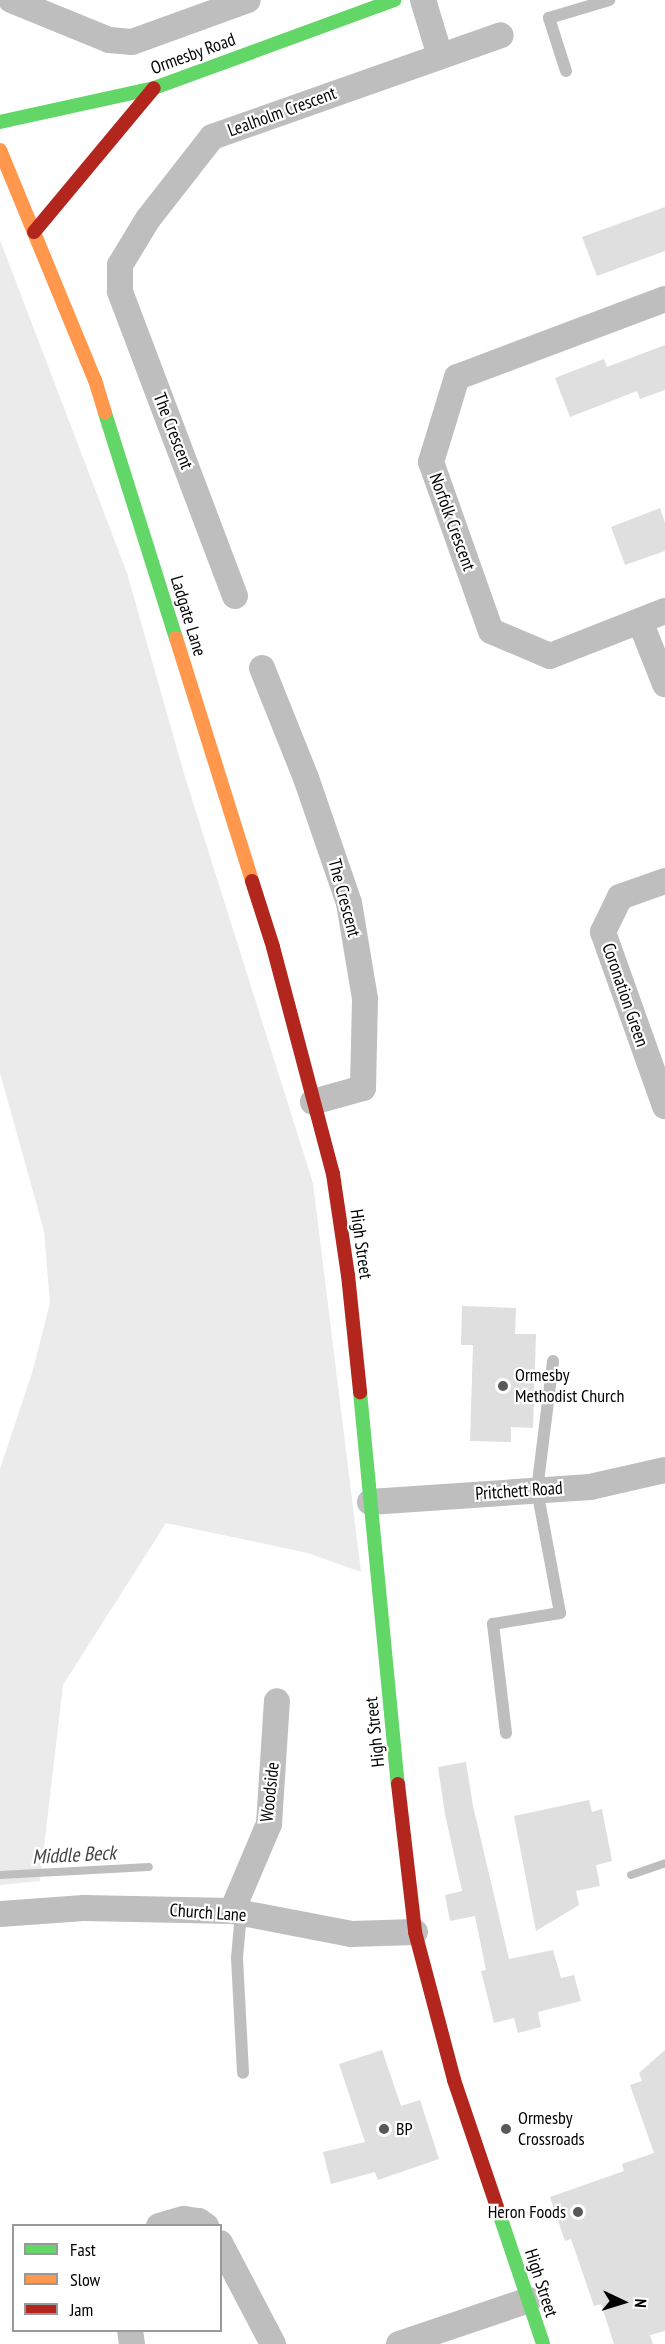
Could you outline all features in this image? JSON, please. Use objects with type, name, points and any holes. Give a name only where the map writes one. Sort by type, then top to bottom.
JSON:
[{"type":"main road","name":"Ormesby Road","points":[[0,122],[154,88],[393,0]]},
{"type":"main road","points":[[34,232],[154,88]]},
{"type":"main road","name":"Ladgate Lane","points":[[0,150],[95,380],[273,948],[313,1102]]},
{"type":"main road","name":"High Street","points":[[313,1102],[333,1174],[348,1275],[415,1932],[454,2079],[543,2344]]},
{"type":"street","points":[[11,0],[109,40],[132,42],[248,0]]},
{"type":"street","points":[[423,0],[440,56]]},
{"type":"street","name":"Lealholm Crescent","points":[[120,265],[148,219],[212,136],[501,35]]},
{"type":"street","name":"The Crescent","points":[[120,265],[120,291],[235,596]]},
{"type":"street","name":"Norfolk Crescent","points":[[665,299],[457,377],[431,462],[491,631],[550,656],[665,611]]},
{"type":"street","points":[[640,621],[665,684]]},
{"type":"street","name":"The Crescent","points":[[262,668],[306,777],[349,903],[365,999],[363,1088],[313,1102]]},
{"type":"street","name":"Coronation Green","points":[[665,881],[620,897],[603,932],[665,1106]]},
{"type":"street","name":"Pritchett Road","points":[[370,1502],[590,1486],[665,1470]]},
{"type":"street","name":"Woodside","points":[[237,1912],[269,1824],[277,1701]]},
{"type":"street","name":"Church Lane","points":[[0,1914],[84,1908],[237,1912],[351,1934],[415,1932]]},
{"type":"street","points":[[166,2224],[184,2219],[199,2221],[203,2224]]},
{"type":"street","points":[[222,2247],[273,2344]]},
{"type":"street","points":[[399,2344],[528,2300]]},
{"type":"lane","points":[[566,71],[549,18],[609,0]]},
{"type":"lane","points":[[506,1732],[493,1624],[561,1613],[537,1490],[553,1360]]},
{"type":"lane","points":[[237,1912],[243,2073]]},
{"type":"shaded area","points":[[0,240],[127,573],[185,777],[313,1183],[361,1572],[308,1553],[166,1523],[63,1685],[40,1881],[0,1885],[0,1469],[32,1373],[50,1303],[44,1231],[0,1073]]},
{"type":"building","points":[[665,207],[665,251],[597,276],[582,237]]},
{"type":"building","points":[[665,345],[665,390],[640,399],[637,391],[570,417],[555,378],[604,359],[607,367]]},
{"type":"building","points":[[660,508],[665,523],[665,551],[625,565],[611,527]]},
{"type":"building","name":"Ormesby Methodist Church","points":[[462,1306],[516,1308],[515,1334],[536,1334],[533,1428],[511,1427],[511,1442],[470,1441],[473,1345],[461,1345]]},
{"type":"building","points":[[466,1762],[473,1806],[509,1959],[553,1950],[561,1978],[574,1975],[581,2001],[538,2012],[541,2027],[518,2033],[514,2018],[494,2023],[481,1971],[486,1970],[475,1916],[450,1921],[445,1895],[462,1891],[445,1814],[438,1767]]},
{"type":"building","points":[[589,1800],[592,1812],[602,1809],[612,1861],[596,1865],[600,1886],[576,1891],[579,1905],[536,1931],[514,1816]]},
{"type":"building","points":[[382,2050],[401,2106],[420,2100],[439,2159],[378,2180],[375,2172],[331,2184],[323,2152],[365,2142],[339,2064]]},
{"type":"building","points":[[665,2050],[665,2331],[650,2335],[653,2344],[614,2344],[601,2304],[594,2306],[571,2239],[565,2241],[550,2197],[624,2171],[622,2164],[654,2153],[630,2085],[642,2081],[639,2073]]},
{"type":"waterway","name":"Middle Beck","points":[[631,1875],[665,1863]]},
{"type":"waterway","name":"Middle Beck","points":[[0,1875],[149,1867]]},
{"type":"traffic: fast","points":[[0,122],[154,88],[394,0]]},
{"type":"traffic: fast","points":[[105,413],[176,638]]},
{"type":"traffic: fast","points":[[360,1392],[398,1784]]},
{"type":"traffic: fast","points":[[499,2213],[543,2344]]},
{"type":"traffic: slow","points":[[0,150],[95,380],[105,413]]},
{"type":"traffic: slow","points":[[176,638],[252,881]]},
{"type":"traffic: jam","points":[[34,232],[154,88]]},
{"type":"traffic: jam","points":[[252,881],[273,947],[333,1174],[348,1275],[360,1392]]},
{"type":"traffic: jam","points":[[398,1784],[415,1932],[454,2080],[499,2213]]},
{"type":"place","name":"Ormesby Methodist Church","points":[[503,1386]]},
{"type":"place","name":"BP","points":[[384,2129]]},
{"type":"place","name":"Ormesby Crossroads","points":[[506,2129]]},
{"type":"place","name":"Heron Foods","points":[[578,2212]]}]
